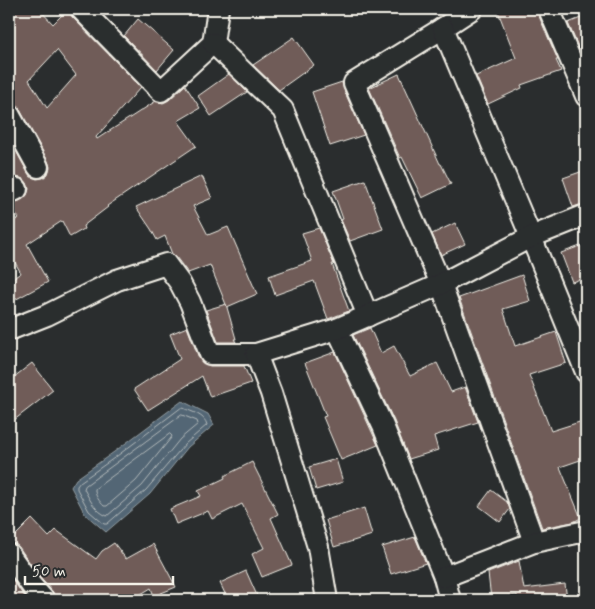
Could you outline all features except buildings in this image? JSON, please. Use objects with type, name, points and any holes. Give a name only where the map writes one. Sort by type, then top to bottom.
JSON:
[{"type":"street","points":[[81,9],[161,92],[213,43],[218,9]]},
{"type":"street","points":[[472,9],[354,83],[441,284],[534,542]]},
{"type":"street","points":[[548,9],[586,96]]},
{"type":"street","points":[[443,28],[586,372]]},
{"type":"street","points":[[213,43],[283,110],[368,316]]},
{"type":"street","points":[[9,114],[38,167]]},
{"type":"street","points":[[9,330],[47,315],[117,280],[166,264],[180,283],[190,302],[210,354],[256,354],[337,329],[368,316],[441,284],[531,237],[586,215]]},
{"type":"street","points":[[337,329],[384,426],[444,577],[450,600]]},
{"type":"street","points":[[256,354],[271,393],[318,547],[327,600]]},
{"type":"street","points":[[444,577],[534,542],[586,531]]},
{"type":"street","points":[[9,554],[44,600]]},
{"type":"water","points":[[182,401],[208,414],[214,425],[188,447],[150,494],[106,532],[85,514],[71,487],[76,479]]}]
